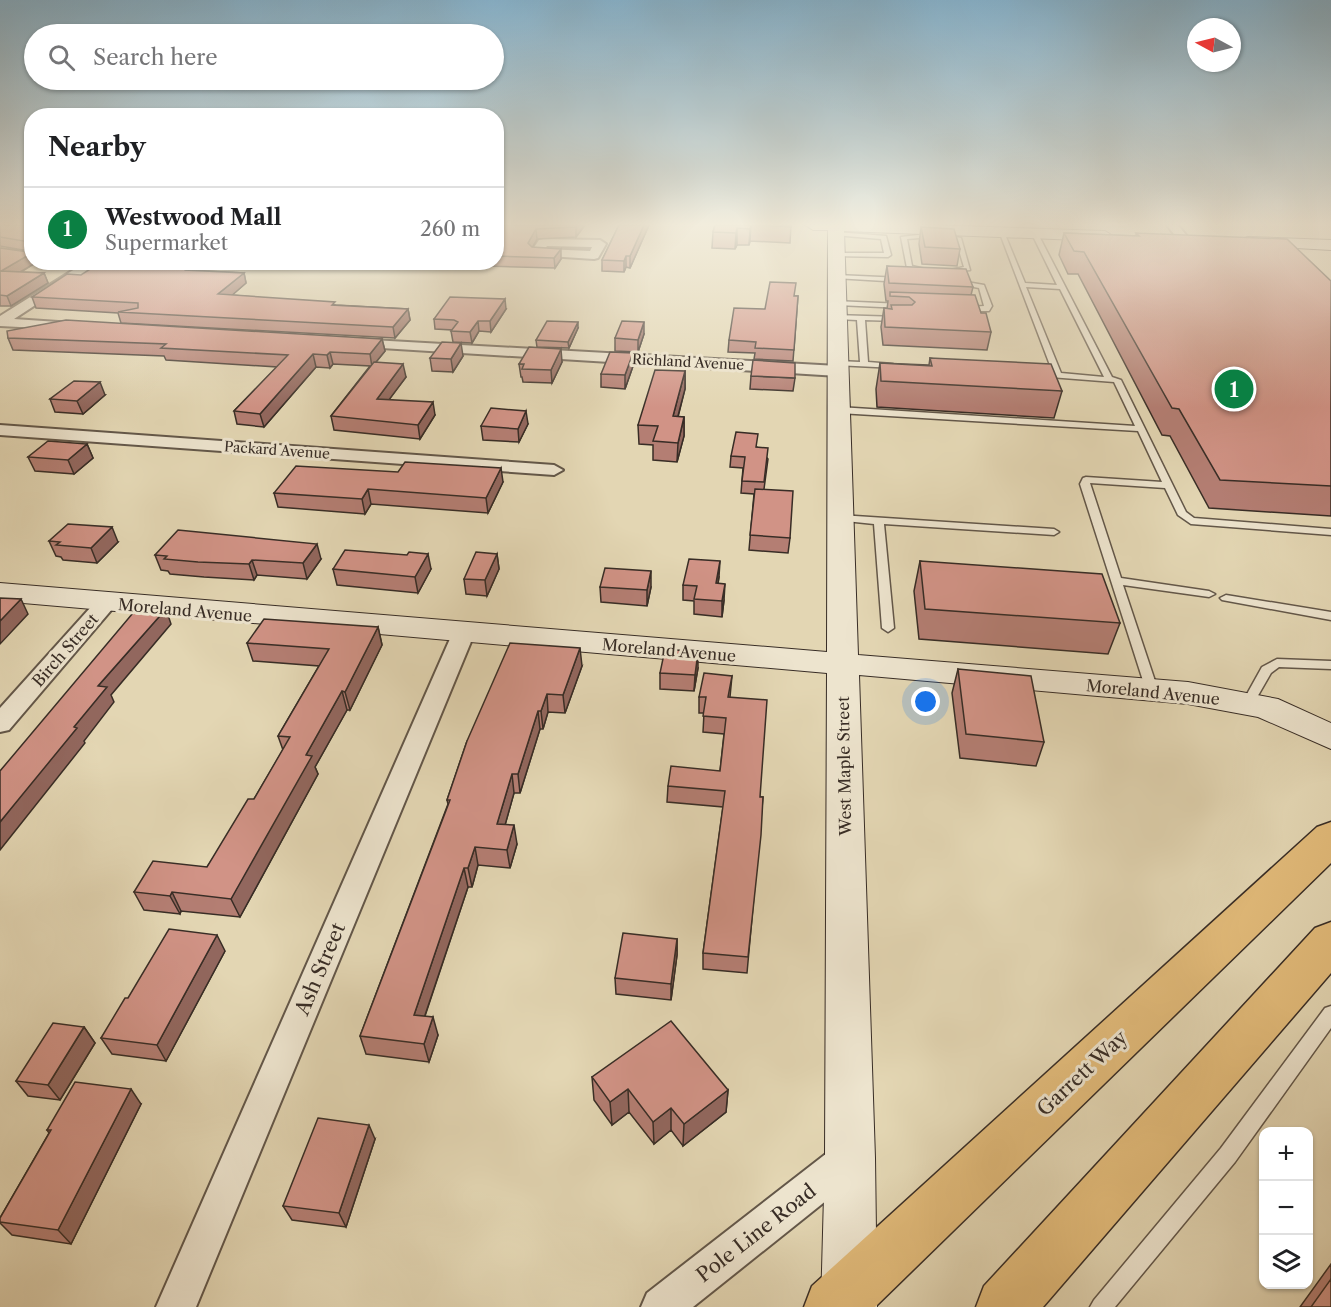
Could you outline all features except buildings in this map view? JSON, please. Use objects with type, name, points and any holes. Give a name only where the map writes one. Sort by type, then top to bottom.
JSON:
[{"type":"main road","name":"Garrett Way","points":[[844,1302],[1331,838]]},
{"type":"main road","points":[[1005,1307],[1331,941]]},
{"type":"street","points":[[0,322],[57,286]]},
{"type":"street","name":"West Maple Street","points":[[835,286],[850,1158],[844,1302]]},
{"type":"street","points":[[0,322],[84,327]]},
{"type":"street","name":"Richland Avenue","points":[[335,342],[838,367]]},
{"type":"street","name":"Packard Avenue","points":[[0,429],[554,470]]},
{"type":"street","name":"Moreland Avenue","points":[[0,592],[106,603],[1152,690],[1266,707],[1331,737]]},
{"type":"street","name":"Birch Street","points":[[0,723],[106,603]]},
{"type":"street","name":"Ash Street","points":[[176,1307],[464,632]]},
{"type":"street","name":"Pole Line Road","points":[[662,1307],[850,1158]]},
{"type":"lane","points":[[955,308],[986,309],[988,306],[979,286]]},
{"type":"lane","points":[[1022,286],[1058,375]]},
{"type":"lane","points":[[1043,286],[1064,287],[1108,377]]},
{"type":"lane","points":[[837,310],[908,306]]},
{"type":"lane","points":[[837,310],[861,318],[906,320]]},
{"type":"lane","points":[[861,318],[864,364]]},
{"type":"lane","points":[[838,367],[864,364],[898,366]]},
{"type":"lane","points":[[1035,373],[1108,377],[1117,380],[1167,485],[1182,513],[1191,521],[1331,532]]},
{"type":"lane","points":[[838,410],[1141,429]]},
{"type":"lane","points":[[1152,690],[1086,480],[1167,485]]},
{"type":"lane","points":[[840,518],[1054,532]]},
{"type":"lane","points":[[879,521],[888,628]]},
{"type":"lane","points":[[1117,581],[1209,594]]},
{"type":"lane","points":[[1226,598],[1331,616]]},
{"type":"lane","points":[[1248,703],[1266,670],[1277,663],[1331,665]]},
{"type":"lane","points":[[1101,1307],[1228,1155],[1331,1014]]},
{"type":"place","name":"Westwood Mall","points":[[1234,389]]}]
